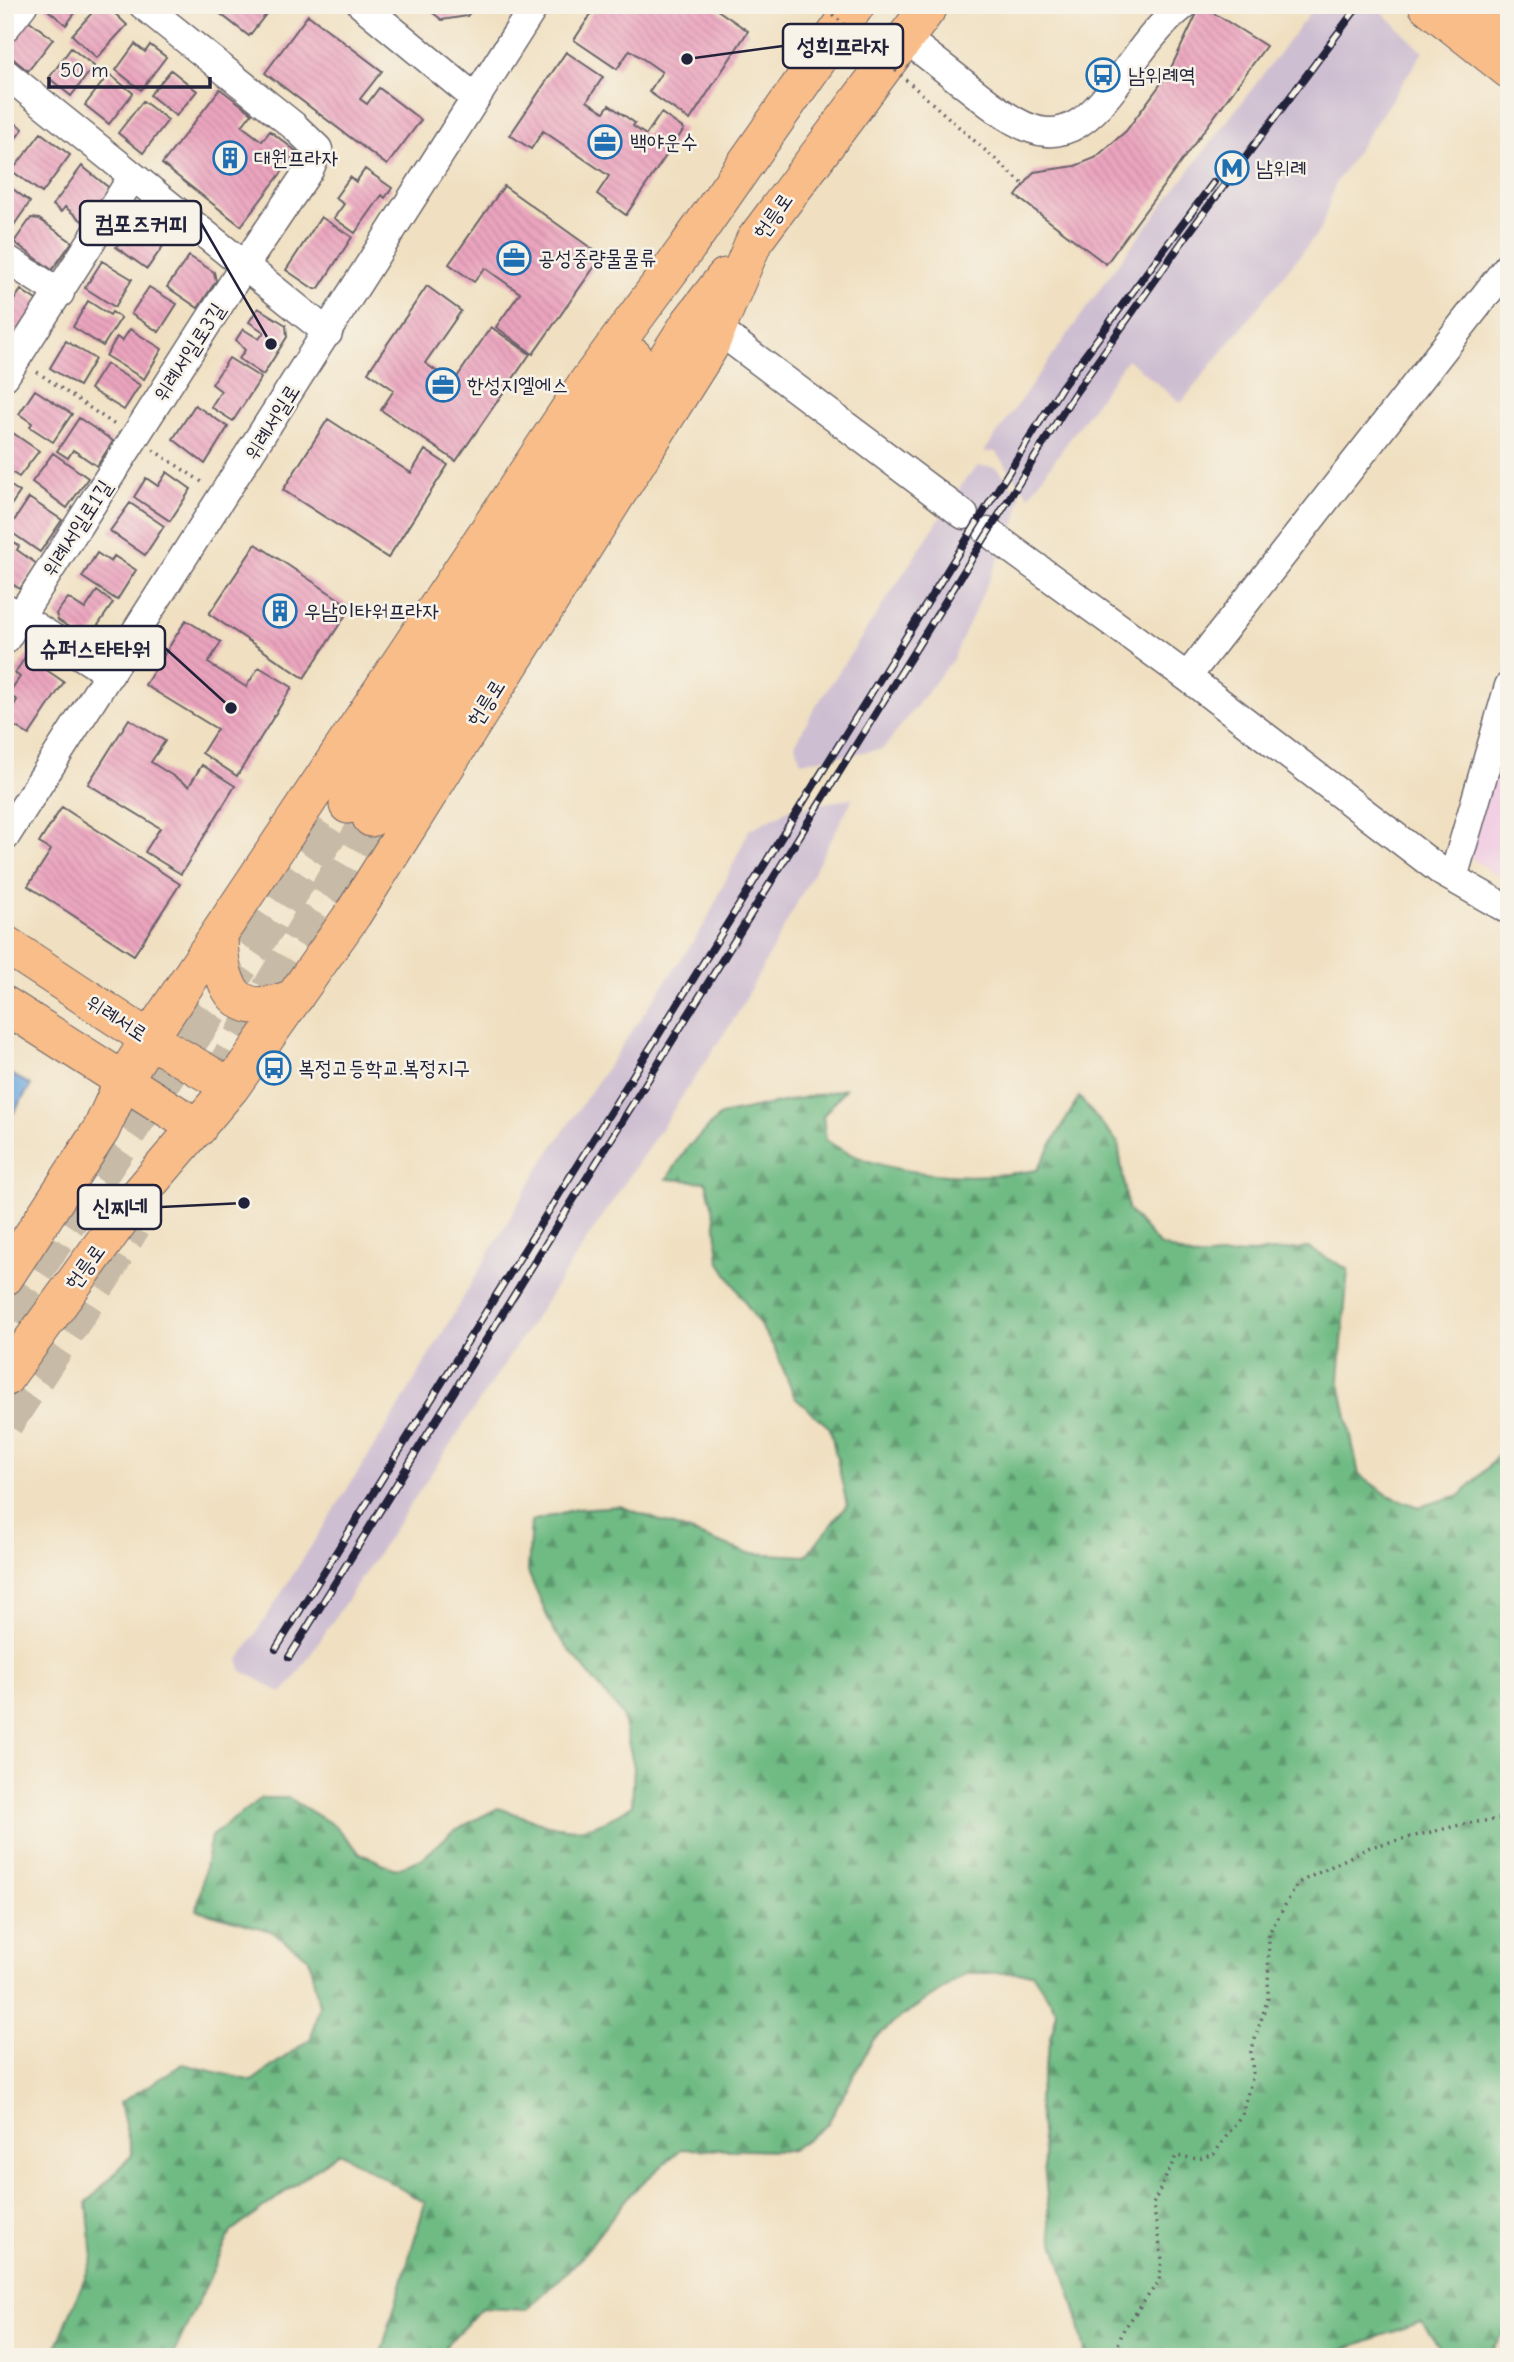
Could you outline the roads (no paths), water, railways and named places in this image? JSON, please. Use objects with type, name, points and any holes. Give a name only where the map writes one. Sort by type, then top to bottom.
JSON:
[{"type":"main road","points":[[5,1277],[101,1129],[122,1081],[149,1039],[584,387],[688,246],[856,5]]},
{"type":"main road","name":"헌릉로","points":[[5,1378],[133,1202],[231,1087],[295,997],[388,858],[709,348],[754,241],[930,5]]},
{"type":"main road","points":[[1427,5],[1509,71]]},
{"type":"main road","points":[[1473,5],[1509,32]]},
{"type":"main road","points":[[688,246],[648,334],[360,811],[690,322],[754,241]]},
{"type":"main road","points":[[219,935],[219,968],[234,997],[245,1004],[274,1005],[295,997]]},
{"type":"main road","name":"위례서로","points":[[5,944],[149,1039],[231,1087]]},
{"type":"main road","points":[[5,1005],[198,1128]]},
{"type":"street","points":[[5,27],[23,5]]},
{"type":"street","name":"위례서일로3길","points":[[135,438],[244,266],[309,170],[318,149],[294,126],[143,5]]},
{"type":"street","points":[[362,5],[475,98]]},
{"type":"street","name":"위례서일로","points":[[5,837],[225,496],[535,5]]},
{"type":"street","points":[[906,39],[1013,123],[1049,134],[1066,131],[1098,108],[1164,20],[1184,5]]},
{"type":"street","points":[[5,74],[328,333]]},
{"type":"street","points":[[11,367],[133,176]]},
{"type":"street","points":[[5,258],[60,293]]},
{"type":"street","points":[[1187,677],[1509,265]]},
{"type":"street","points":[[717,329],[964,515]]},
{"type":"street","name":"위례서일로1길","points":[[110,674],[10,622],[135,438]]},
{"type":"street","points":[[988,532],[1187,677],[1453,878],[1509,910]]},
{"type":"street","points":[[1453,878],[1509,686]]},
{"type":"water","points":[[5,1071],[31,1085],[5,1126]]},
{"type":"tunnel","points":[[5,1315],[348,805]]},
{"type":"tunnel","points":[[214,1086],[371,818]]},
{"type":"tunnel","points":[[5,1423],[102,1277],[132,1226]]},
{"type":"railway","points":[[289,1657],[1073,396],[1182,242],[1359,5]]},
{"type":"railway","points":[[276,1649],[1061,388],[1214,182]]},
{"type":"place","name":"성희프라자","points":[[687,59]]},
{"type":"place","name":"남위례역","points":[[1103,75]]},
{"type":"place","name":"백야운수","points":[[605,142]]},
{"type":"place","name":"대원프라자","points":[[230,158]]},
{"type":"place","name":"남위례","points":[[1232,168]]},
{"type":"place","name":"공성중량물물류","points":[[514,258]]},
{"type":"place","name":"컴포즈커피","points":[[271,344]]},
{"type":"place","name":"한성지엘에스","points":[[443,385]]},
{"type":"place","name":"우남이타워프라자","points":[[280,611]]},
{"type":"place","name":"슈퍼스타타워","points":[[231,708]]},
{"type":"place","name":"복정고등학교.복정지구","points":[[274,1068]]},
{"type":"place","name":"신찌네","points":[[244,1203]]}]
